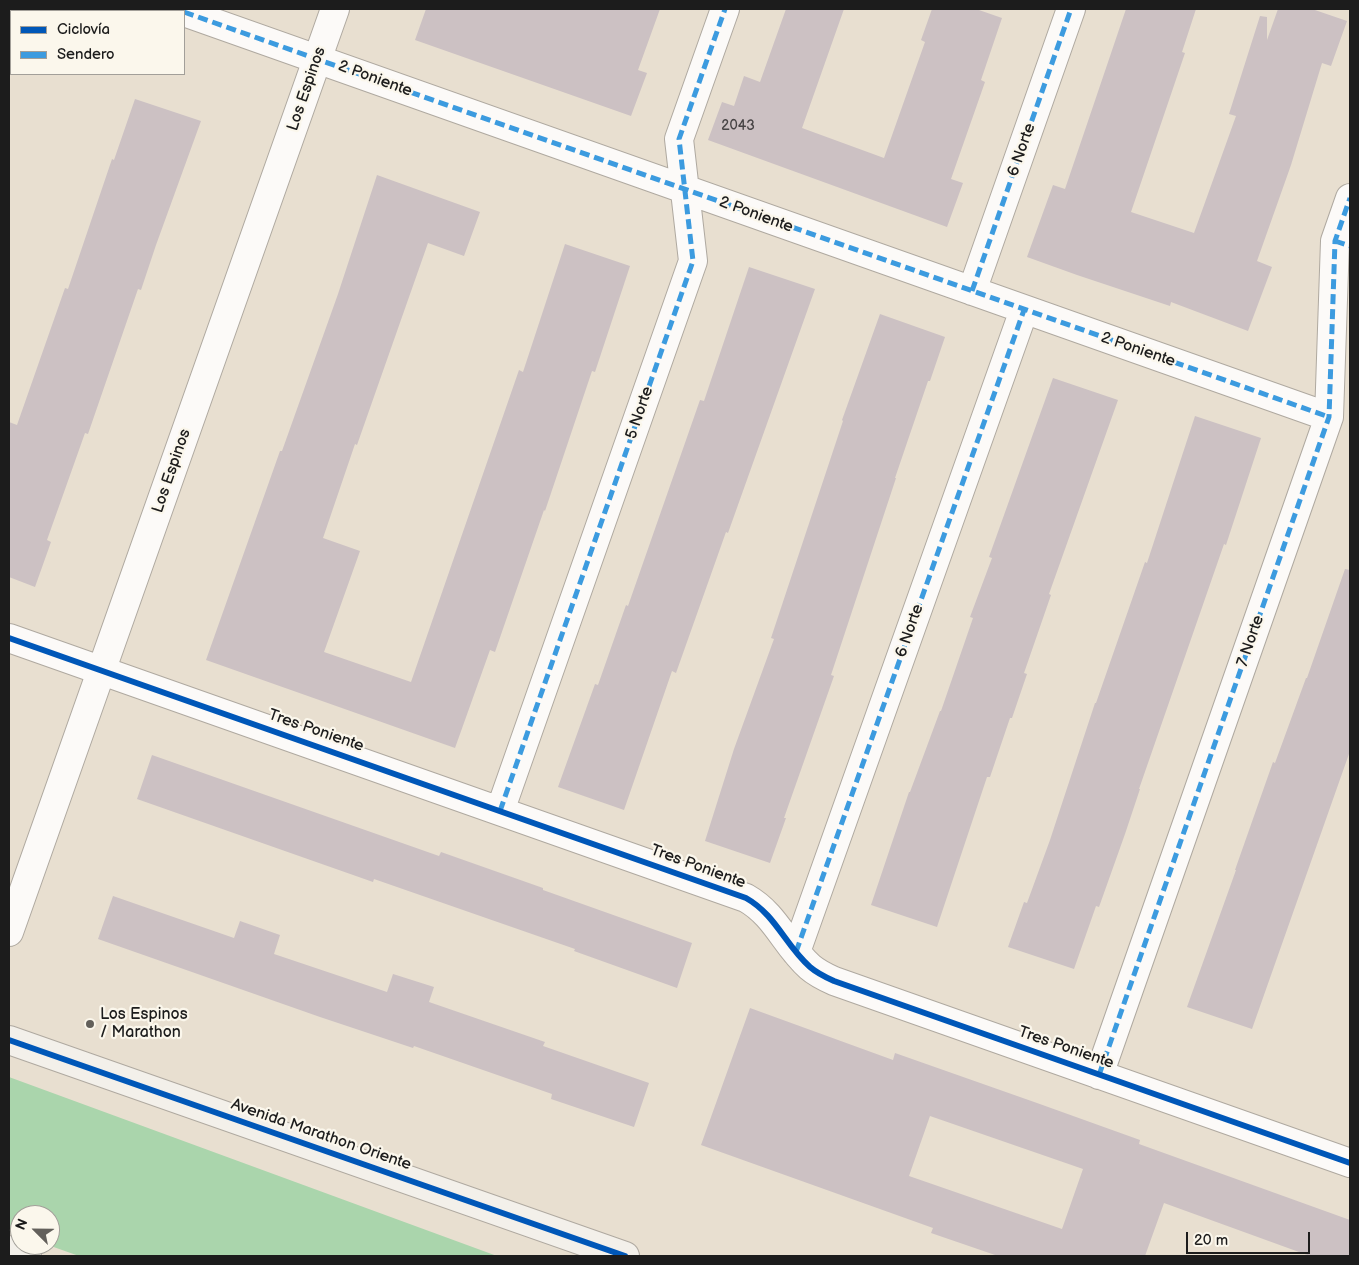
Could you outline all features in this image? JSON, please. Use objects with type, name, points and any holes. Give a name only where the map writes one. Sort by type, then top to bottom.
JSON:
[{"type":"main road","name":"Avenida Marathon Oriente","points":[[9,1040],[625,1256]]},
{"type":"main road","points":[[9,1250],[27,1256]]},
{"type":"street","name":"Los Espinos","points":[[9,932],[335,9]]},
{"type":"street","name":"5 Norte","points":[[500,811],[693,261],[680,139],[725,9]]},
{"type":"street","name":"6 Norte","points":[[972,291],[1071,9]]},
{"type":"street","name":"2 Poniente","points":[[185,13],[1329,418]]},
{"type":"street","name":"7 Norte","points":[[1099,1074],[1329,418],[1343,244],[1350,198]]},
{"type":"street","name":"6 Norte","points":[[796,952],[1024,310]]},
{"type":"street","name":"Tres Poniente","points":[[9,638],[746,898],[764,910],[796,952],[811,968],[834,981],[1350,1162]]},
{"type":"green space","points":[[9,1077],[497,1256],[79,1256],[60,1249],[60,1205],[10,1205],[9,1231]]},
{"type":"building","points":[[426,9],[660,9],[638,70],[647,73],[631,116],[415,40]]},
{"type":"building","points":[[786,9],[844,9],[802,128],[884,158],[925,42],[921,40],[932,9],[976,9],[1002,18],[981,80],[985,82],[951,179],[963,183],[947,227],[708,140],[722,102],[734,106],[744,76],[760,82]]},
{"type":"building","points":[[1126,9],[1196,9],[1182,52],[1185,53],[1131,212],[1194,233],[1236,116],[1229,114],[1260,16],[1267,17],[1267,40],[1278,9],[1312,9],[1347,21],[1331,66],[1322,63],[1291,165],[1257,261],[1272,267],[1248,331],[1171,302],[1170,306],[1027,257],[1053,185],[1065,189]]},
{"type":"building","points":[[135,99],[201,121],[141,290],[138,289],[88,434],[85,433],[47,540],[51,542],[35,587],[9,577],[9,422],[17,425],[65,288],[68,289],[112,159],[114,160]]},
{"type":"building","points":[[377,175],[480,212],[464,256],[428,243],[357,445],[355,444],[323,538],[360,551],[324,652],[411,682],[519,370],[523,372],[565,244],[630,266],[595,372],[592,371],[495,652],[490,650],[455,748],[206,660],[338,294]]},
{"type":"building","points":[[749,267],[815,289],[676,673],[672,671],[624,810],[558,787],[595,684],[598,685],[626,605],[628,606],[700,400],[704,401]]},
{"type":"building","points":[[880,314],[945,337],[895,478],[831,675],[834,676],[770,863],[705,841],[734,749],[774,639],[771,638],[842,420]]},
{"type":"building","points":[[1053,378],[1118,400],[1049,594],[1051,595],[1024,673],[1027,674],[1012,718],[1010,718],[990,777],[987,777],[937,927],[871,905],[909,792],[941,711],[973,618],[970,617],[992,558],[989,557]]},
{"type":"building","points":[[1195,416],[1261,438],[1226,545],[1224,544],[1125,834],[1099,907],[1096,906],[1074,969],[1008,947],[1024,902],[1027,903],[1050,840],[1095,703],[1145,562],[1147,563]]},
{"type":"building","points":[[1345,569],[1350,570],[1350,751],[1252,1029],[1187,1007],[1273,762],[1275,763],[1307,678]]},
{"type":"building","points":[[152,755],[439,856],[441,852],[692,943],[677,988],[574,951],[575,949],[374,879],[373,882],[137,799]]},
{"type":"building","points":[[113,896],[234,938],[240,921],[280,935],[274,954],[387,992],[393,974],[434,987],[429,1002],[545,1042],[543,1046],[649,1083],[634,1127],[551,1099],[552,1094],[414,1046],[413,1048],[320,1017],[98,939]]},
{"type":"building","points":[[750,1008],[893,1060],[895,1053],[1037,1103],[1140,1140],[1139,1144],[1350,1220],[1350,1256],[1310,1256],[1164,1203],[1145,1256],[998,1256],[931,1233],[933,1228],[701,1145]],"holes":[[[930,1116],[1083,1169],[1062,1229],[909,1176]]]},
{"type":"marked path","points":[[500,811],[693,261],[679,139],[725,9]]},
{"type":"marked path","points":[[972,291],[1071,9]]},
{"type":"marked path","points":[[185,12],[1329,417]]},
{"type":"marked path","points":[[1099,1075],[1329,417],[1335,241],[1350,198]]},
{"type":"marked path","points":[[1335,241],[1350,246]]},
{"type":"marked path","points":[[796,952],[1024,310]]},
{"type":"cycle path","points":[[9,638],[746,898],[765,913],[810,967],[834,981],[1350,1163]]},
{"type":"cycle path","points":[[9,1040],[625,1256]]},
{"type":"place","name":"Los Espinos / Marathon","points":[[90,1024]]}]
